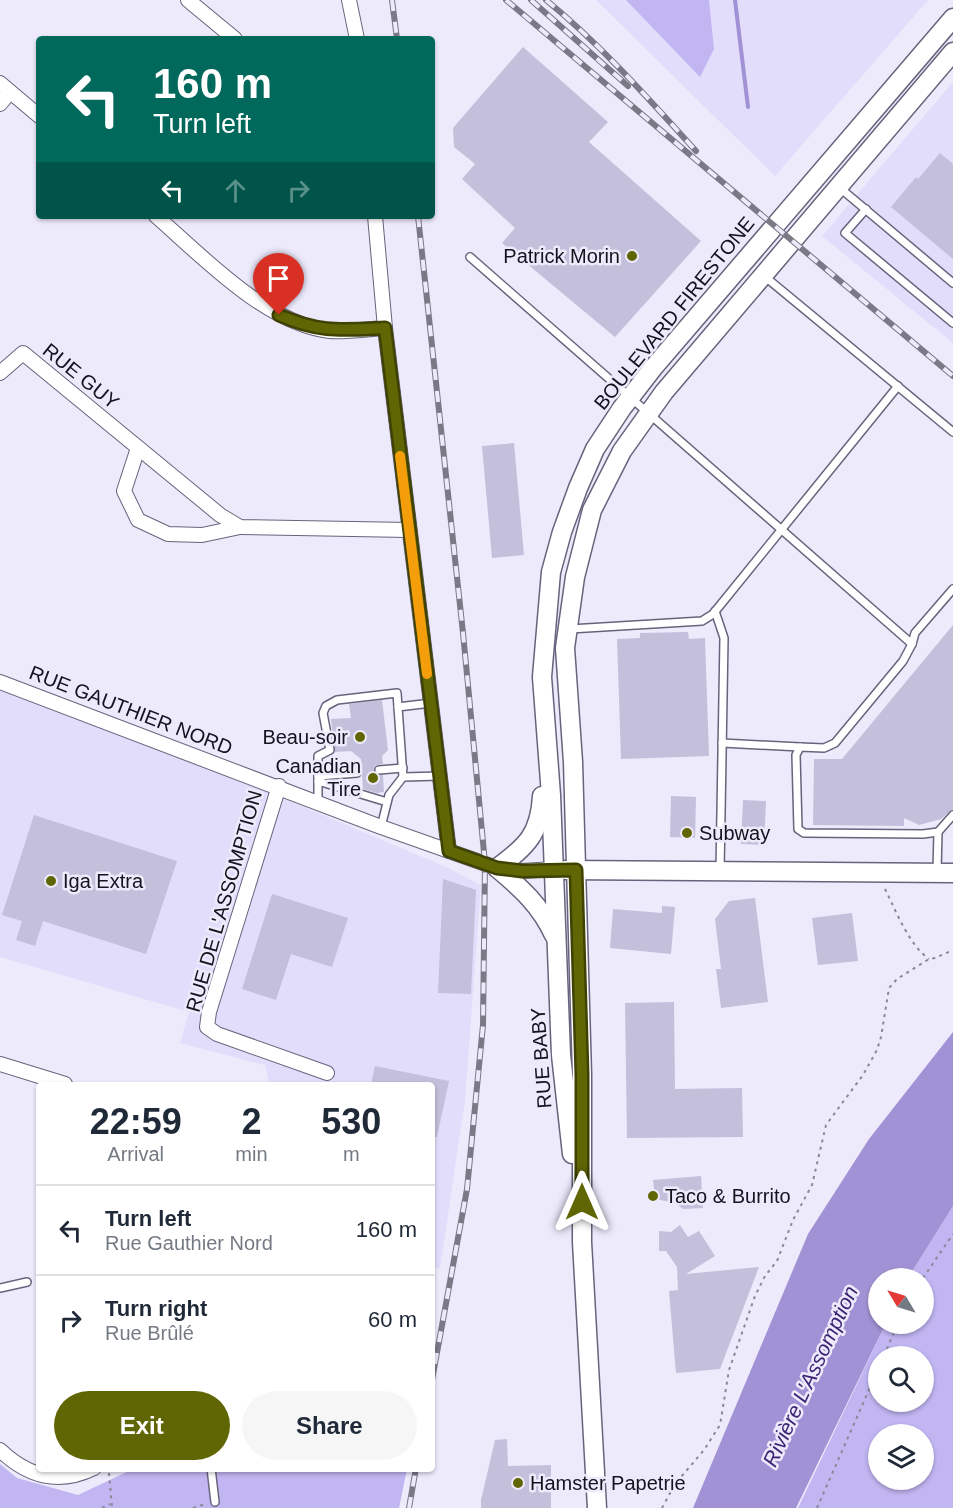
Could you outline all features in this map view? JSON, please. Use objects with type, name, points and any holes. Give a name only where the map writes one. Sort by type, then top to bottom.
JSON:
[{"type":"main road","name":"BOULEVARD FIRESTONE","points":[[555,870],[542,677],[551,572],[562,532],[595,449],[667,351],[953,18]]},
{"type":"main road","points":[[576,870],[573,762],[565,648],[575,577],[592,510],[622,450],[664,392],[953,52]]},
{"type":"main road","points":[[546,728],[539,824],[527,843],[497,868],[518,885],[538,907],[557,941]]},
{"type":"main road","points":[[555,870],[945,873]]},
{"type":"main road","name":"RUE BABY","points":[[555,870],[561,1055],[582,1242],[597,1508]]},
{"type":"main road","name":"RUE BABY","points":[[576,870],[582,1075],[582,1242]]},
{"type":"street","points":[[188,0],[231,36]]},
{"type":"street","points":[[349,0],[356,36]]},
{"type":"street","points":[[0,104],[5,87],[36,113]]},
{"type":"street","points":[[159,219],[250,297],[279,315],[297,323],[332,331],[385,328]]},
{"type":"street","points":[[375,219],[385,328],[449,851]]},
{"type":"street","name":"RUE GUY","points":[[0,373],[23,353],[220,515],[240,527]]},
{"type":"street","points":[[138,448],[124,491],[138,520],[168,534],[202,535],[240,527],[409,530]]},
{"type":"street","name":"RUE GAUTHIER NORD","points":[[0,682],[279,786],[381,827],[497,868],[522,871],[555,870]]},
{"type":"street","name":"RUE DE L'ASSOMPTION","points":[[279,786],[209,1012],[207,1027],[217,1034],[327,1072]]},
{"type":"street","points":[[0,1064],[58,1082]]},
{"type":"street","points":[[0,1450],[30,1471],[53,1478],[78,1476],[86,1472]]},
{"type":"lane","points":[[838,187],[953,283]]},
{"type":"lane","points":[[866,209],[845,233],[952,320]]},
{"type":"lane","points":[[470,257],[912,644]]},
{"type":"lane","points":[[763,274],[953,432]]},
{"type":"lane","points":[[568,629],[702,621],[715,611],[898,386]]},
{"type":"lane","points":[[723,743],[824,748],[835,743],[903,661],[915,633],[953,589]]},
{"type":"lane","points":[[715,611],[724,638],[720,871]]},
{"type":"lane","points":[[318,801],[318,756],[330,750],[323,713],[326,706],[338,700],[398,693],[403,777],[389,795],[381,827]]},
{"type":"lane","points":[[398,707],[431,703]]},
{"type":"lane","points":[[800,747],[796,755],[798,829],[804,833],[923,834],[938,832],[953,815]]},
{"type":"lane","points":[[379,770],[403,768]]},
{"type":"lane","points":[[318,778],[357,773]]},
{"type":"lane","points":[[403,777],[440,776]]},
{"type":"lane","points":[[318,778],[387,802]]},
{"type":"lane","points":[[938,832],[945,873]]},
{"type":"lane","points":[[0,1288],[27,1282]]},
{"type":"lane","points":[[211,1472],[215,1502]]},
{"type":"path","points":[[882,884],[913,943],[930,959]]},
{"type":"path","points":[[662,1508],[680,1477],[704,1450],[720,1425],[729,1370],[755,1296],[765,1276],[777,1261],[789,1227],[812,1185],[826,1125],[863,1075],[876,1050],[881,1038],[889,988],[897,980],[930,959],[953,950]]},
{"type":"path","points":[[930,1268],[953,1234]]},
{"type":"path","points":[[817,1508],[868,1392]]},
{"type":"path","points":[[102,1508],[112,1506],[109,1473]]},
{"type":"shaded area","points":[[596,0],[928,0],[775,176]]},
{"type":"shaded area","points":[[626,0],[709,0],[714,49],[700,77]]},
{"type":"shaded area","points":[[953,82],[953,343],[822,236]]},
{"type":"shaded area","points":[[0,688],[268,792],[446,867],[481,885],[465,1100],[440,1269],[435,1268],[435,1082],[269,1082],[265,1065],[180,1043],[189,1012],[0,957]]},
{"type":"shaded area","points":[[953,1206],[953,1508],[798,1508],[868,1361],[868,1412],[934,1412],[934,1346],[875,1346],[881,1334],[934,1334],[934,1268],[914,1268]]},
{"type":"shaded area","points":[[0,1464],[17,1478],[78,1495],[127,1472],[406,1472],[399,1508],[0,1508]]},
{"type":"water","name":"Rivière L'Assomption","points":[[953,1032],[953,1206],[914,1268],[868,1268],[868,1334],[881,1334],[875,1346],[868,1346],[868,1360],[796,1508],[693,1508],[808,1234],[869,1139]]},
{"type":"building","points":[[523,47],[608,122],[589,142],[701,241],[615,337],[502,243],[515,228],[462,179],[475,164],[454,147],[453,128]]},
{"type":"building","points":[[940,153],[953,164],[953,259],[891,207]]},
{"type":"building","points":[[514,443],[524,555],[492,558],[482,446]]},
{"type":"building","points":[[953,625],[953,809],[941,819],[919,825],[904,818],[904,826],[813,825],[814,759],[842,759]]},
{"type":"building","points":[[688,632],[689,639],[705,638],[709,756],[621,759],[617,639],[640,638],[640,633]]},
{"type":"building","name":"Beau-soir","points":[[382,700],[388,750],[382,756],[383,764],[376,765],[374,768],[376,775],[383,775],[384,792],[377,793],[363,789],[361,759],[351,751],[335,752],[331,719],[351,718],[349,704]]},
{"type":"building","points":[[671,796],[696,797],[695,838],[670,837]]},
{"type":"building","points":[[743,800],[766,801],[764,845],[741,844]]},
{"type":"building","points":[[34,815],[177,861],[146,954],[43,921],[35,946],[16,940],[22,921],[2,915]]},
{"type":"building","points":[[443,879],[476,890],[471,994],[438,993]]},
{"type":"building","points":[[272,894],[348,918],[332,967],[291,954],[276,1000],[242,989]]},
{"type":"building","points":[[755,898],[768,1002],[721,1008],[716,969],[721,969],[715,919],[729,901]]},
{"type":"building","points":[[662,906],[675,907],[671,954],[610,948],[613,909],[662,913]]},
{"type":"building","points":[[852,913],[858,961],[818,965],[812,918]]},
{"type":"building","points":[[674,1002],[675,1089],[742,1088],[743,1137],[627,1138],[625,1003]]},
{"type":"building","points":[[375,1066],[449,1081],[437,1137],[435,1137],[435,1082],[371,1082]]},
{"type":"building","points":[[701,1176],[703,1208],[683,1209],[675,1203],[655,1199],[653,1180]]},
{"type":"building","points":[[680,1225],[688,1237],[699,1231],[715,1256],[686,1274],[759,1267],[720,1369],[676,1373],[669,1291],[678,1290],[677,1267],[666,1251],[659,1251],[659,1231],[671,1232]]},
{"type":"building","name":"Hamster Papetrie","points":[[507,1439],[508,1466],[551,1465],[551,1508],[481,1508],[495,1440]]},
{"type":"waterway","points":[[735,0],[748,107]]},
{"type":"railway","points":[[392,0],[397,36]]},
{"type":"railway","points":[[506,0],[953,376]]},
{"type":"railway","points":[[531,0],[628,86]]},
{"type":"railway","points":[[546,0],[605,54],[696,151]]},
{"type":"railway","points":[[418,219],[463,633],[485,863],[483,1025],[467,1189],[435,1364]]},
{"type":"railway","points":[[409,1508],[415,1472]]},
{"type":"slow traffic","points":[[400,456],[427,674]]},
{"type":"place","name":"Patrick Morin","points":[[632,256]]},
{"type":"place","name":"Beau-soir","points":[[360,737]]},
{"type":"place","name":"Canadian Tire","points":[[373,778]]},
{"type":"place","name":"Subway","points":[[687,833]]},
{"type":"place","name":"Iga Extra","points":[[51,881]]},
{"type":"place","name":"Taco & Burrito","points":[[653,1196]]},
{"type":"place","name":"Hamster Papetrie","points":[[518,1483]]},
{"type":"route","points":[[279,315],[297,323],[332,331],[385,328],[449,851],[497,868],[522,871],[576,870],[582,1075],[582,1202]]}]
